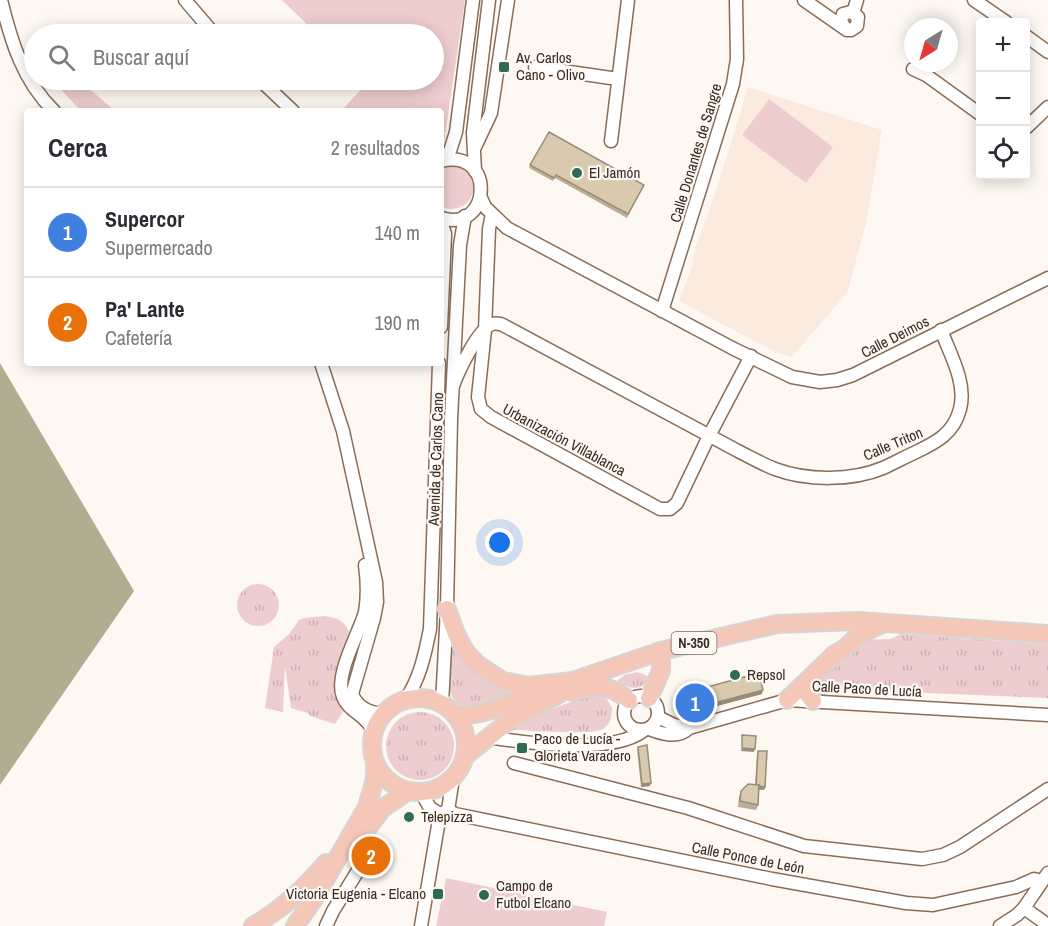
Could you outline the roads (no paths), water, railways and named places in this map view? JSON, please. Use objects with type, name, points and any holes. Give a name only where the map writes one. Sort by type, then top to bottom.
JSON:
[{"type":"highway","points":[[447,609],[465,651],[490,675],[516,685],[563,685],[569,694],[600,685],[610,688],[629,700]]},
{"type":"highway","points":[[819,621],[835,628],[838,636],[835,654]]},
{"type":"highway","name":"N-350","points":[[456,716],[479,715],[661,651],[777,624],[819,621],[885,622],[1048,634]]},
{"type":"highway","points":[[787,700],[835,654],[859,635],[885,622]]},
{"type":"highway","points":[[650,698],[661,671],[661,651]]},
{"type":"highway","points":[[805,683],[806,692],[813,701]]},
{"type":"highway","name":"N-350","points":[[453,778],[464,757],[487,737],[563,685]]},
{"type":"highway","points":[[295,926],[358,826],[373,791],[375,762],[371,741],[383,714],[406,699],[424,698],[442,704],[456,716],[465,735],[464,757]]},
{"type":"highway","points":[[375,762],[392,783],[414,791]]},
{"type":"highway","points":[[302,926],[321,903],[383,807],[414,791],[438,788],[453,778]]},
{"type":"highway","points":[[253,926],[295,896],[358,826]]},
{"type":"highway","points":[[311,926],[321,903]]},
{"type":"street","points":[[2,0],[16,54],[24,69]]},
{"type":"street","points":[[185,0],[205,24]]},
{"type":"street","points":[[444,158],[450,151],[456,132],[473,0]]},
{"type":"street","points":[[475,171],[473,133],[489,0]]},
{"type":"street","points":[[474,148],[490,113],[507,0]]},
{"type":"street","points":[[611,141],[628,0]]},
{"type":"street","name":"Calle Donantes de Sangre","points":[[662,310],[733,84],[737,59],[736,0]]},
{"type":"street","points":[[804,0],[847,30],[854,29],[858,22],[858,17],[850,12],[831,10],[810,0]]},
{"type":"street","points":[[850,12],[857,0]]},
{"type":"street","points":[[974,0],[1000,18]]},
{"type":"street","points":[[1030,39],[1048,52]]},
{"type":"street","points":[[535,67],[618,79]]},
{"type":"street","points":[[920,72],[976,110]]},
{"type":"street","points":[[38,90],[52,108]]},
{"type":"street","points":[[271,90],[290,108]]},
{"type":"street","points":[[1028,126],[1048,107]]},
{"type":"street","points":[[444,161],[457,159],[470,165],[475,171],[481,184],[481,198],[491,219]]},
{"type":"street","points":[[444,219],[453,220],[466,216],[473,211],[481,198]]},
{"type":"street","points":[[466,216],[491,219]]},
{"type":"street","name":"Avenida de Carlos Cano","points":[[442,704],[453,386],[460,245],[466,216]]},
{"type":"street","name":"Calle Deimos","points":[[491,219],[792,377],[820,382],[852,375],[1048,278]]},
{"type":"street","name":"Urbanización Villablanca","points":[[491,219],[478,397],[481,409],[486,414],[660,509],[669,509],[678,503],[709,436]]},
{"type":"street","points":[[444,230],[444,257]]},
{"type":"street","name":"Calle Triton","points":[[484,330],[491,324],[501,324],[776,470],[812,477],[847,476],[881,469],[934,443],[954,426],[961,408],[962,389],[941,330]]},
{"type":"street","points":[[453,386],[462,362],[484,330]]},
{"type":"street","points":[[709,436],[751,356]]},
{"type":"street","points":[[322,366],[343,431],[376,582],[377,602],[371,631],[358,667],[352,694],[358,704],[366,710],[383,714]]},
{"type":"street","name":"Avenida de Carlos Cano","points":[[406,699],[423,662],[429,629],[439,366]]},
{"type":"street","points":[[364,534],[367,591],[365,610],[342,675],[341,687],[347,704],[368,720],[374,731]]},
{"type":"street","points":[[487,737],[532,744],[620,742],[634,738],[646,730],[657,722],[657,706],[650,698],[639,696],[629,700],[624,710],[625,721],[633,729],[646,730]]},
{"type":"street","name":"Calle Paco de Lucía","points":[[646,730],[675,735],[686,732],[689,728],[787,700],[1048,714]]},
{"type":"street","points":[[658,717],[674,725],[689,728]]},
{"type":"street","name":"Calle Ponce de León","points":[[514,763],[688,808],[804,846],[922,859],[943,855],[960,847],[1048,789]]},
{"type":"street","points":[[421,926],[453,778]]},
{"type":"street","points":[[414,791],[430,808],[444,812]]},
{"type":"street","name":"Calle Ponce de León","points":[[444,812],[772,879],[906,903],[933,905],[1016,887],[1045,877]]},
{"type":"street","points":[[326,926],[333,910],[359,869]]},
{"type":"street","points":[[1000,926],[1024,908],[1045,877]]},
{"type":"street","points":[[1024,908],[1048,924]]},
{"type":"place","name":"Av. Carlos Cano - Olivo","points":[[504,67]]},
{"type":"place","name":"El Jamón","points":[[577,173]]},
{"type":"place","name":"Repsol","points":[[735,675]]},
{"type":"place","name":"Supercor","points":[[695,703]]},
{"type":"place","name":"Paco de Lucía - Glorieta Varadero","points":[[522,748]]},
{"type":"place","name":"Telepizza","points":[[409,817]]},
{"type":"place","name":"Pa' Lante","points":[[371,856]]},
{"type":"place","name":"Victoria Eugenia - Elcano","points":[[438,894]]},
{"type":"place","name":"Campo de Futbol Elcano","points":[[484,895]]}]
